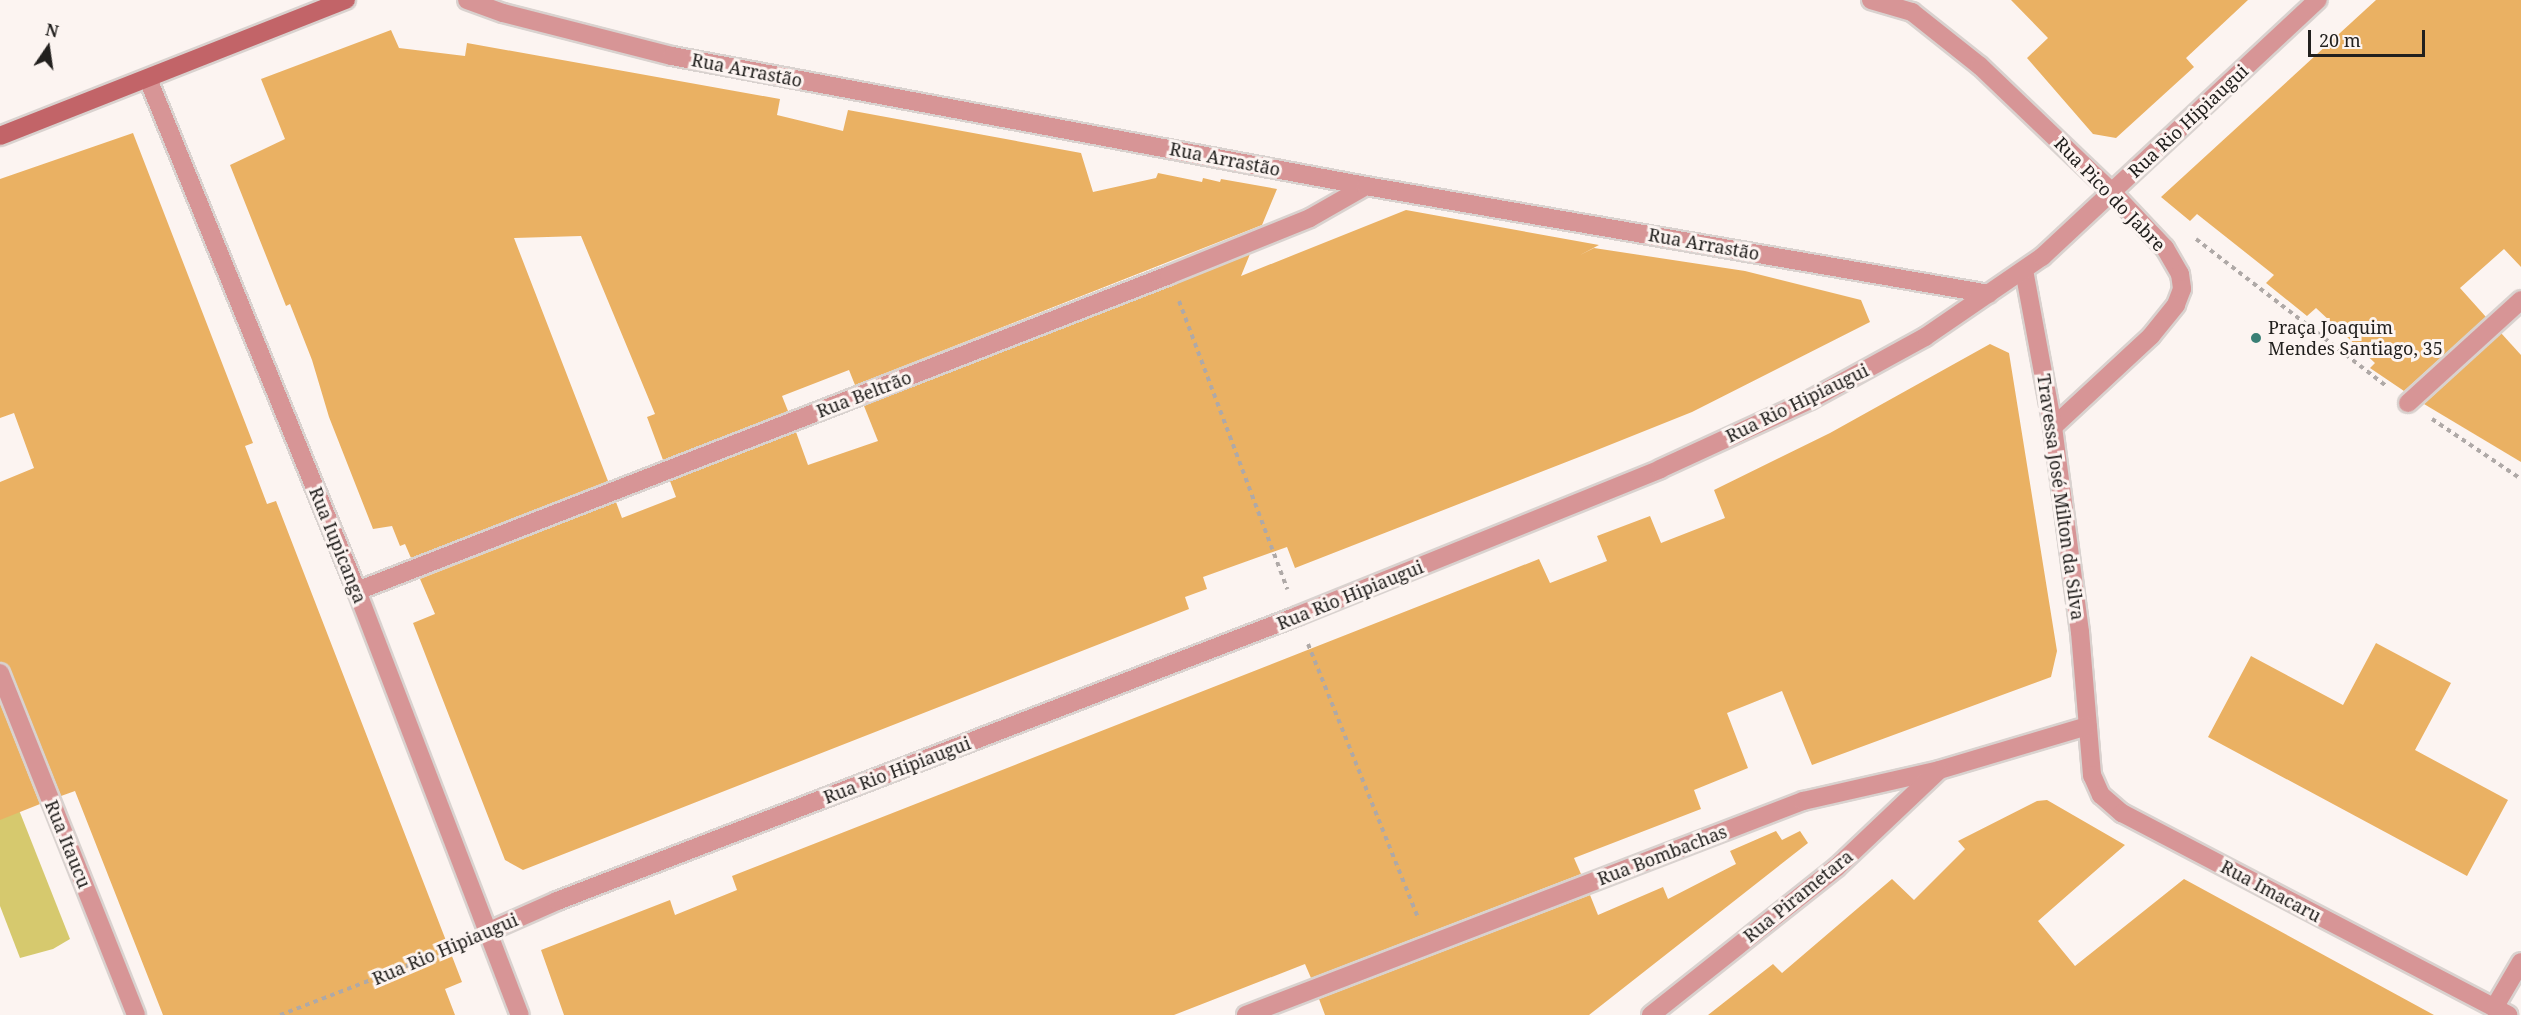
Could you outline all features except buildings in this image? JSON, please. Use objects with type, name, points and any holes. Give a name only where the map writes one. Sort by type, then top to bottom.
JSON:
[{"type":"street","points":[[0,136],[346,0]]},
{"type":"street","name":"Rua Arrastão","points":[[467,0],[503,14],[672,56],[1366,186],[1989,294]]},
{"type":"street","name":"Rua Pico do Jabre","points":[[1871,0],[1912,12],[1930,23],[2010,93],[2112,192],[2165,248],[2180,274],[2182,289],[2176,305],[2151,336],[2053,427]]},
{"type":"street","name":"Rua Rio Hipiaugui","points":[[487,932],[568,896],[1297,616],[1660,469],[1810,400],[1925,337],[2024,270],[2112,192],[2318,0]]},
{"type":"street","name":"Rua Iupicanga","points":[[148,79],[357,591],[520,1015]]},
{"type":"street","name":"Rua Beltrão","points":[[357,591],[1169,275],[1310,218],[1366,186]]},
{"type":"street","name":"Travessa José Milton da Silva","points":[[2024,270],[2053,427],[2088,726]]},
{"type":"street","points":[[2408,403],[2521,300]]},
{"type":"street","name":"Rua Itaucu","points":[[0,673],[136,1015]]},
{"type":"street","name":"Rua Bombachas","points":[[1246,1015],[1803,801],[1939,770],[2088,726]]},
{"type":"street","name":"Rua Imacaru","points":[[2088,726],[2092,775],[2101,795],[2122,813],[2501,1011]]},
{"type":"street","name":"Rua Pirametara","points":[[1651,1015],[1837,867],[1939,770]]},
{"type":"street","points":[[2501,1011],[2521,962]]},
{"type":"path","points":[[2190,234],[2408,403],[2521,479]]},
{"type":"path","name":"Rua Rio Hipiaugui","points":[[280,1015],[448,951],[487,932]]},
{"type":"shaded area","points":[[0,762],[70,939],[53,949],[20,958],[0,906]]},
{"type":"place","name":"Praça Joaquim Mendes Santiago, 35","points":[[2256,338]]}]
